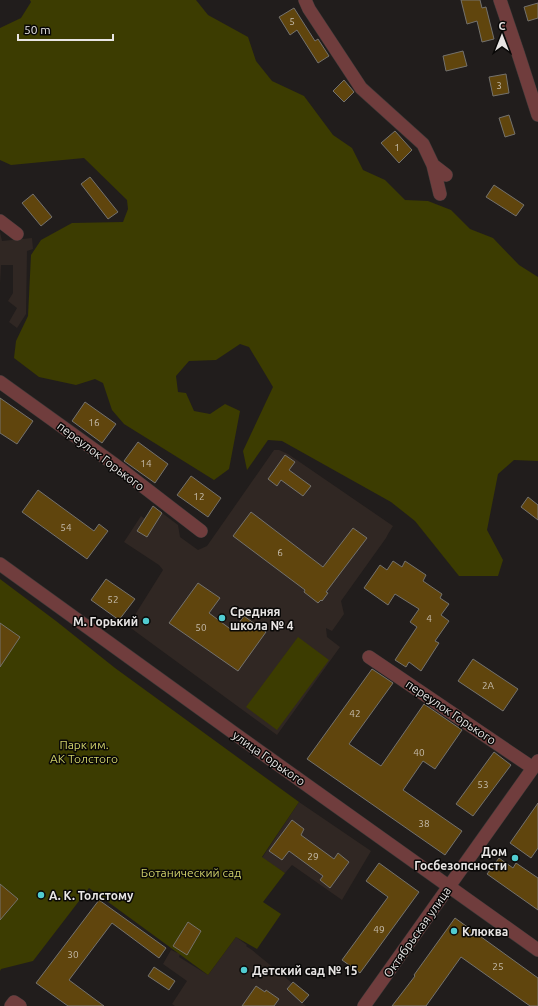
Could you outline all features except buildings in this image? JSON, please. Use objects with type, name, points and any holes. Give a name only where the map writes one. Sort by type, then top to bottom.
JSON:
[{"type":"street","points":[[305,0],[309,9],[361,88],[423,144],[433,165],[440,194]]},
{"type":"street","points":[[500,0],[538,115]]},
{"type":"street","points":[[433,165],[446,174]]},
{"type":"street","points":[[0,221],[17,234]]},
{"type":"street","name":"переулок Горького","points":[[0,382],[114,464],[201,531]]},
{"type":"street","name":"улица Горького","points":[[0,564],[448,888],[538,950]]},
{"type":"street","name":"переулок Горького","points":[[369,657],[536,764]]},
{"type":"street","name":"Октябрьская улица","points":[[364,1006],[536,764]]},
{"type":"shaded area","points":[[0,232],[2,241],[32,238],[33,249],[27,251],[26,314],[17,328],[9,322],[17,308],[8,301],[13,293],[13,265],[1,265],[0,284]]},
{"type":"shaded area","points":[[274,450],[279,450],[288,454],[393,526],[341,601],[344,614],[332,631],[326,628],[327,637],[340,647],[277,735],[128,626],[163,570],[159,565],[124,542],[141,516],[145,519],[153,506],[178,525],[180,537],[198,550],[207,546]]},
{"type":"shaded area","points":[[299,802],[371,851],[342,900],[292,865],[285,873],[262,858]]},
{"type":"shaded area","name":"Детский сад № 15","points":[[236,937],[292,983],[287,989],[306,1006],[175,1006],[172,1004],[187,981],[163,964],[171,950],[180,954],[179,957],[208,975]]},
{"type":"green space","points":[[30,0],[196,0],[208,15],[248,37],[256,61],[272,81],[304,96],[333,135],[352,148],[363,170],[385,180],[405,200],[428,201],[451,210],[470,229],[493,238],[519,265],[538,277],[538,461],[514,460],[498,474],[487,530],[503,560],[498,576],[459,576],[415,521],[391,502],[282,441],[268,440],[247,470],[243,451],[273,387],[249,347],[240,344],[216,360],[189,361],[176,376],[178,392],[186,393],[194,411],[210,414],[225,404],[240,411],[229,469],[214,480],[124,424],[112,410],[103,383],[95,379],[76,385],[39,377],[14,358],[16,341],[28,316],[31,255],[41,240],[72,223],[123,222],[128,209],[127,200],[84,158],[11,165],[0,160],[0,28],[21,18],[31,2]]},
{"type":"green space","name":"Парк им. АК Толстого","points":[[0,579],[115,668],[299,802],[262,857],[285,873],[263,902],[281,914],[257,949],[236,937],[208,975],[89,888],[33,961],[1,969],[0,971]]},
{"type":"green space","points":[[298,637],[329,660],[277,730],[246,707]]},
{"type":"place","name":"Средняя школа № 4","points":[[222,618]]},
{"type":"place","name":"М. Горький","points":[[146,621]]},
{"type":"place","name":"Дом Госбезопсности","points":[[515,858]]},
{"type":"place","name":"А. К. Толстому","points":[[41,895]]},
{"type":"place","name":"Клюква","points":[[454,931]]},
{"type":"place","name":"Детский сад № 15","points":[[244,970]]},
{"type":"park label","name":"Ботанический сад","points":[[191,872]]}]
